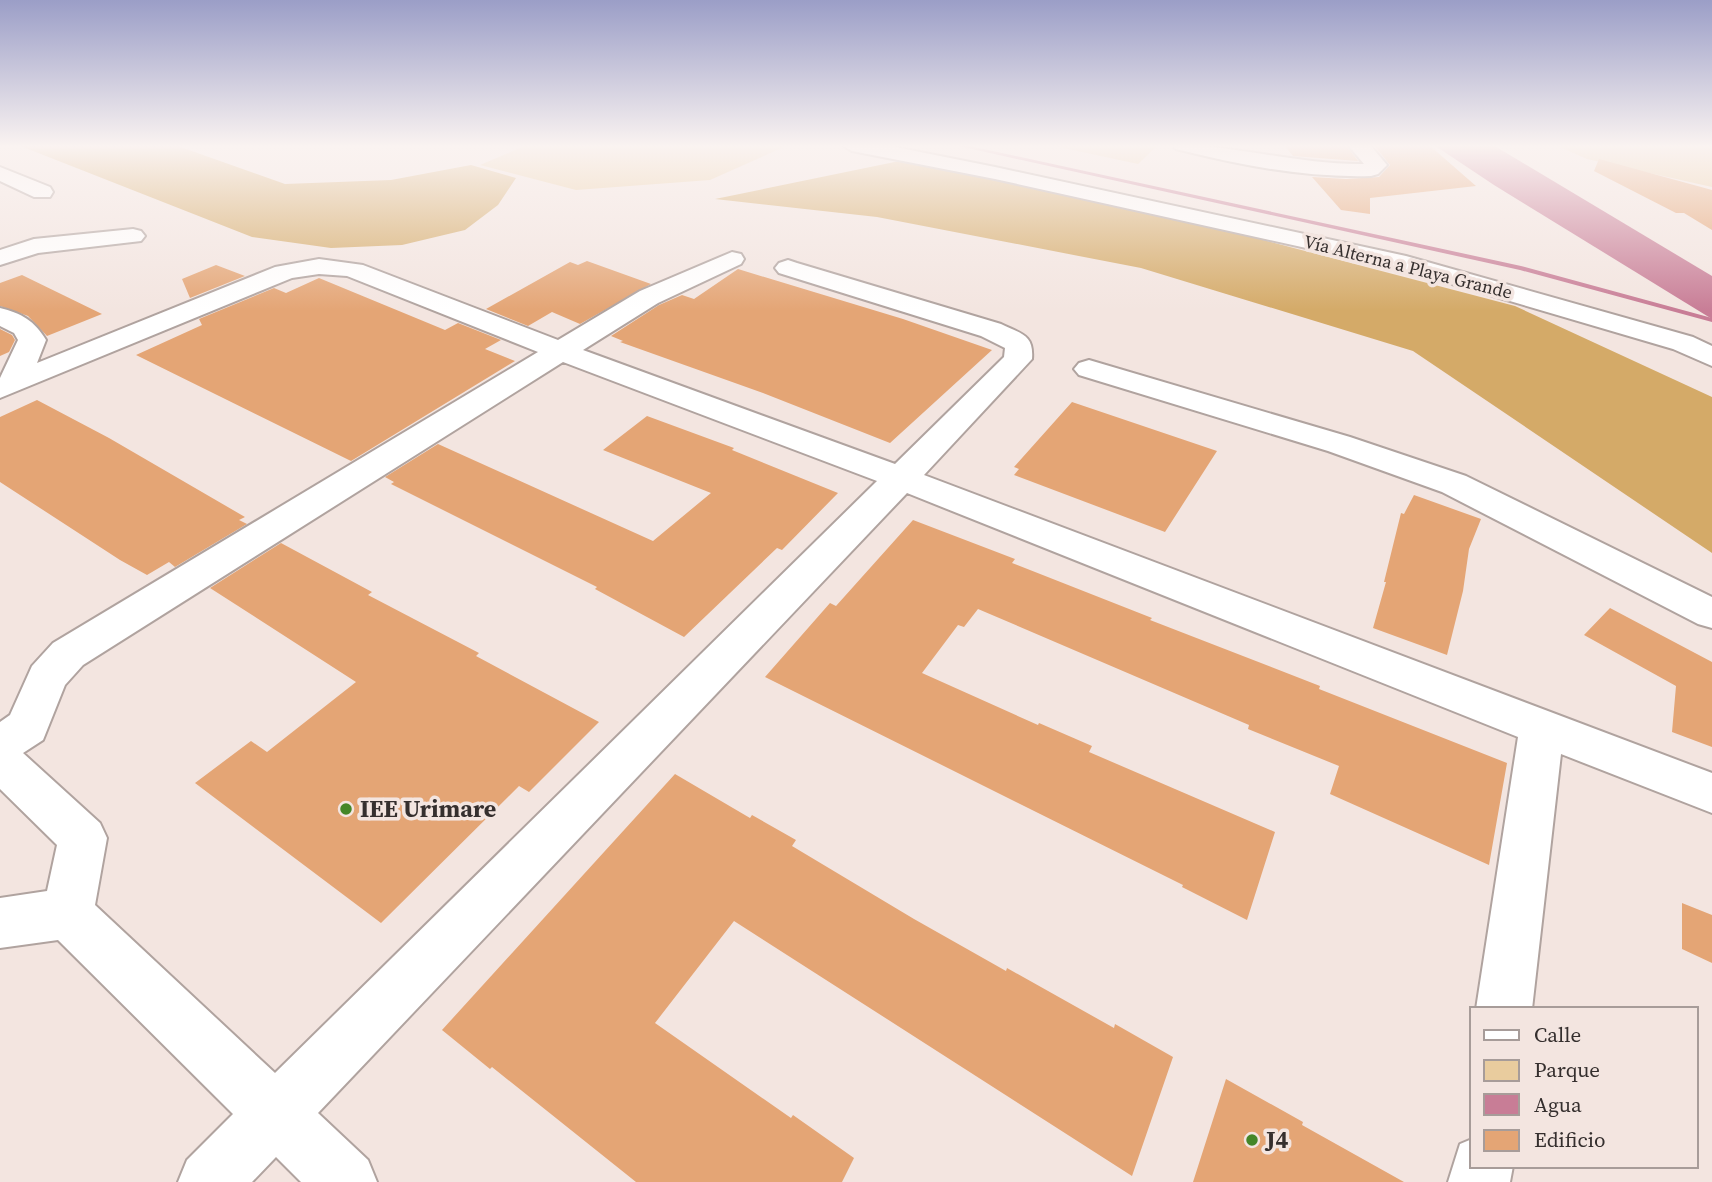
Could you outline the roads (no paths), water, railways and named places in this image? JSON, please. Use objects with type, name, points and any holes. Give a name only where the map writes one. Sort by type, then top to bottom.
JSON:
[{"type":"street","name":"Vía Alterna a Playa Grande","points":[[1119,200],[1406,263],[1657,335],[1712,357]]},
{"type":"street","points":[[0,258],[34,246],[133,236]]},
{"type":"street","points":[[0,745],[27,727],[47,677],[68,654],[649,297],[732,259]]},
{"type":"street","points":[[8,386],[284,272],[309,266],[331,265],[354,270],[562,352],[900,478],[1712,793]]},
{"type":"street","points":[[209,1182],[1018,359],[1019,344],[991,330],[788,268]]},
{"type":"street","points":[[0,316],[25,328],[32,340],[8,386]]},
{"type":"street","points":[[1089,369],[1339,444],[1454,484],[1712,614]]},
{"type":"street","points":[[1504,1007],[1542,727]]},
{"type":"street","points":[[0,760],[83,838],[68,915]]},
{"type":"street","points":[[0,923],[31,917],[68,915],[346,1182]]},
{"type":"water","points":[[1519,200],[1585,200],[1712,276],[1712,319]]},
{"type":"waterway","points":[[1209,200],[1521,268],[1712,320]]},
{"type":"place","name":"IEE Urimare","points":[[346,809]]},
{"type":"place","name":"J4","points":[[1252,1140]]}]
